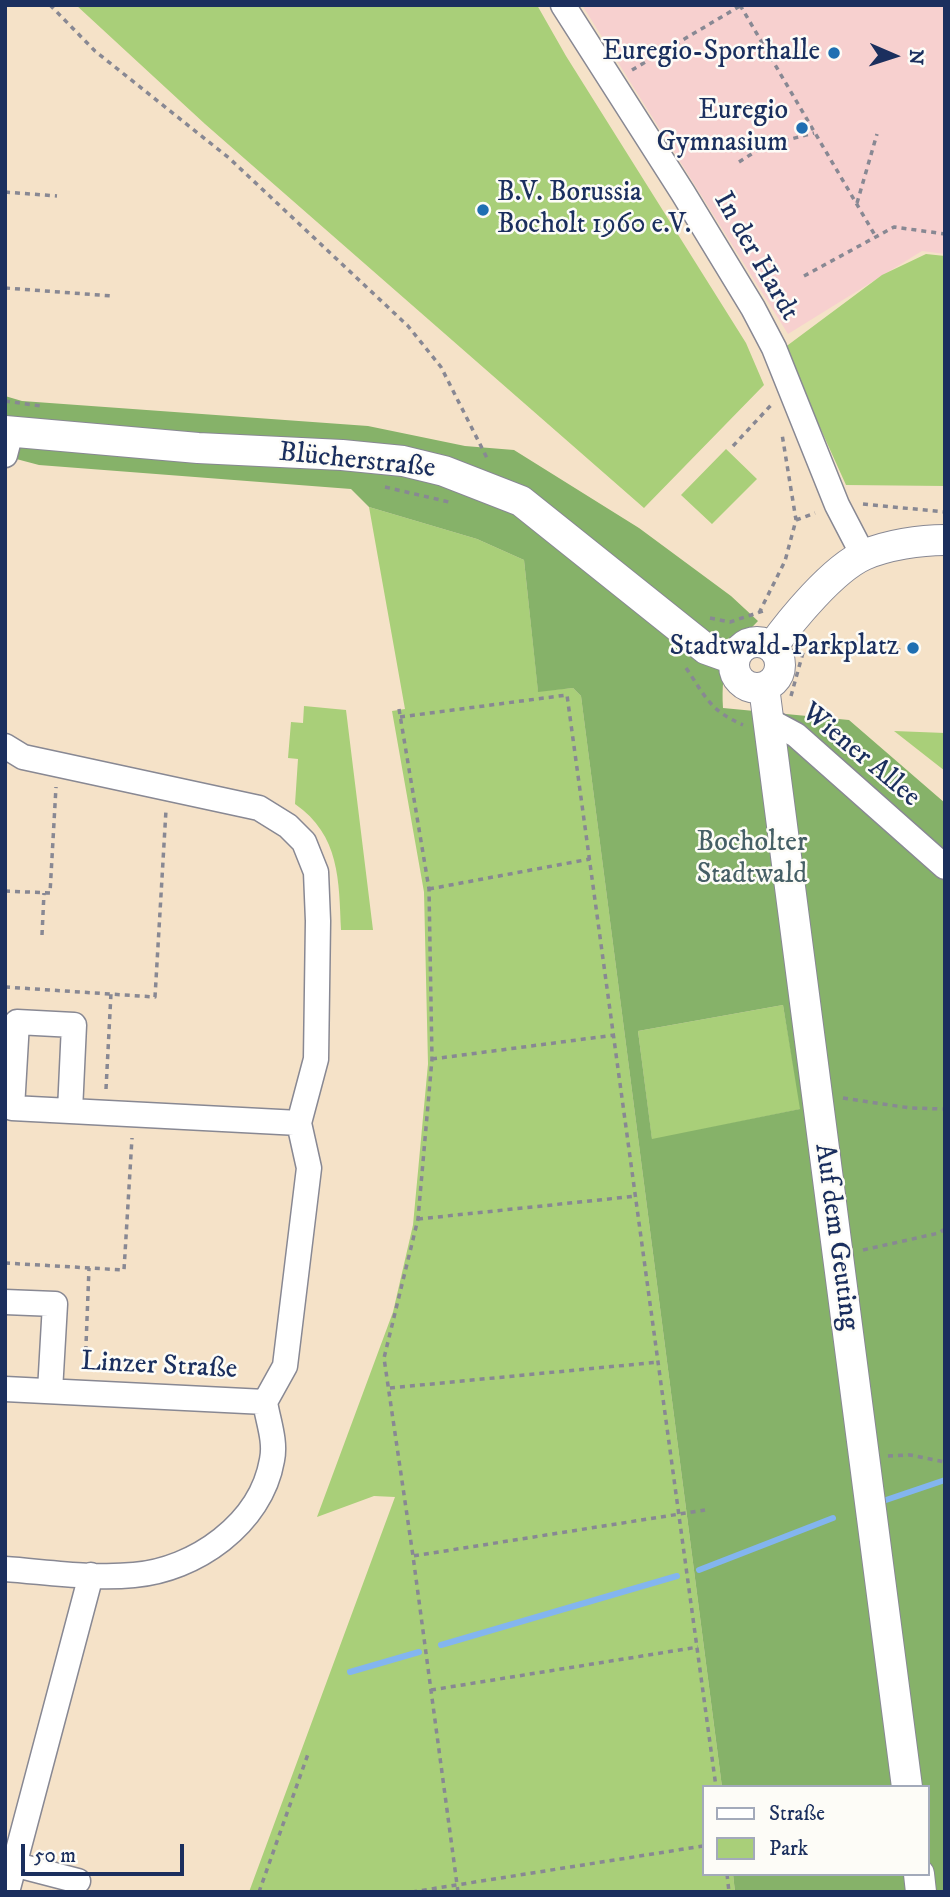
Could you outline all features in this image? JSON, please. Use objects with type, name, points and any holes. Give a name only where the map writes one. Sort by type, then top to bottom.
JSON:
[{"type":"street","name":"In der Hardt","points":[[563,5],[683,193],[774,348],[837,505],[863,555]]},
{"type":"street","name":"Blücherstraße","points":[[7,439],[342,455],[403,461],[444,471],[520,501],[706,649],[734,659]]},
{"type":"street","points":[[772,647],[787,626],[835,576],[863,555],[894,547],[945,540]]},
{"type":"street","points":[[757,642],[772,647],[778,656],[778,676],[765,688],[752,688],[738,680],[734,673],[734,659],[742,647],[757,642]]},
{"type":"street","name":"Auf dem Geuting","points":[[765,688],[756,723],[816,1094],[907,1785]]},
{"type":"street","name":"Wiener Allee","points":[[756,723],[796,735],[945,867]]},
{"type":"street","points":[[5,746],[23,757],[259,808],[288,826],[304,842],[316,872],[318,921],[316,1059],[310,1090],[299,1123],[309,1168],[285,1366],[265,1402],[272,1436],[273,1459],[263,1487],[237,1527],[216,1544],[176,1566],[134,1575],[5,1569]]},
{"type":"street","points":[[70,1111],[299,1123]]},
{"type":"street","name":"Linzer Straße","points":[[5,1303],[55,1304],[50,1391]]},
{"type":"street","name":"Linzer Straße","points":[[5,1389],[265,1402]]},
{"type":"street","points":[[7,1892],[10,1863],[91,1575]]},
{"type":"street","points":[[10,1863],[78,1881]]},
{"type":"path","points":[[50,5],[95,51],[229,158],[408,326],[441,367],[489,463]]},
{"type":"path","points":[[611,83],[740,6],[876,237]]},
{"type":"path","points":[[739,162],[764,146],[814,134]]},
{"type":"path","points":[[857,203],[877,135]]},
{"type":"path","points":[[5,192],[57,197]]},
{"type":"path","points":[[804,276],[894,227],[945,234]]},
{"type":"path","points":[[5,288],[112,296]]},
{"type":"path","points":[[733,446],[776,400],[778,413]]},
{"type":"path","points":[[759,613],[785,561],[796,520],[780,425]]},
{"type":"path","points":[[373,484],[452,503]]},
{"type":"path","points":[[796,520],[837,505],[876,505],[945,512]]},
{"type":"path","points":[[805,644],[878,652],[909,649]]},
{"type":"path","points":[[681,659],[708,703],[722,716],[756,723]]},
{"type":"path","points":[[400,718],[567,695],[716,1785]]},
{"type":"path","points":[[399,709],[429,889],[432,1059],[418,1219],[384,1358],[414,1556],[458,1892]]},
{"type":"path","points":[[5,891],[50,893],[57,765]]},
{"type":"path","points":[[5,987],[155,996],[167,787]]},
{"type":"path","points":[[429,889],[590,859]]},
{"type":"path","points":[[43,935],[44,893]]},
{"type":"path","points":[[104,1113],[111,993]]},
{"type":"path","points":[[432,1059],[615,1035]]},
{"type":"path","points":[[816,1094],[910,1108],[945,1109]]},
{"type":"path","points":[[5,1263],[124,1270],[134,1114]]},
{"type":"path","points":[[418,1219],[637,1196]]},
{"type":"path","points":[[837,1256],[939,1233],[945,1228]]},
{"type":"path","points":[[84,1393],[89,1268]]},
{"type":"path","points":[[389,1388],[659,1362]]},
{"type":"path","points":[[865,1458],[910,1455],[945,1462]]},
{"type":"path","points":[[414,1556],[705,1510]]},
{"type":"path","points":[[431,1690],[698,1647]]},
{"type":"path","points":[[259,1892],[307,1754]]},
{"type":"path","points":[[412,1892],[702,1846]]},
{"type":"shaded area","name":"Euregio Gymnasium","points":[[582,5],[945,5],[945,254],[922,251],[788,334]]},
{"type":"green space","name":"B.V. Borussia Bocholt 1960 e.V.","points":[[76,5],[537,5],[566,56],[746,343],[764,385],[644,508],[205,124]]},
{"type":"green space","points":[[926,254],[945,256],[945,486],[846,485],[784,348],[882,275]]},
{"type":"green space","name":"Bocholter Stadtwald","points":[[5,396],[22,401],[368,426],[465,446],[514,450],[639,528],[731,596],[758,621],[728,660],[723,681],[723,708],[849,720],[945,803],[945,1892],[735,1892],[733,1876],[929,1876],[929,1785],[722,1785],[581,696],[573,688],[538,692],[524,560],[477,539],[369,507],[351,489],[39,465],[5,456]],"holes":[[[783,1005],[800,1109],[652,1139],[638,1031]]]},
{"type":"green space","points":[[726,449],[757,479],[712,524],[681,495]]},
{"type":"green space","points":[[369,507],[477,539],[524,560],[538,691],[573,688],[581,696],[722,1785],[702,1785],[702,1876],[733,1876],[735,1892],[249,1892],[395,1497],[374,1496],[317,1517],[393,1312],[413,1225],[428,1064],[424,892],[392,711],[405,709]]},
{"type":"green space","points":[[304,706],[346,710],[373,930],[341,930],[337,877],[329,845],[310,816],[295,804],[298,759],[288,758],[291,722],[303,723]]},
{"type":"green space","points":[[894,731],[945,733],[945,771]]},
{"type":"green space","points":[[783,1005],[801,1109],[652,1140],[638,1031]]},
{"type":"waterway","points":[[886,1500],[945,1480]]},
{"type":"waterway","points":[[699,1570],[833,1518]]},
{"type":"waterway","points":[[441,1645],[677,1576]]},
{"type":"waterway","points":[[350,1672],[419,1652]]},
{"type":"place","name":"Euregio-Sporthalle","points":[[834,53]]},
{"type":"place","name":"Euregio Gymnasium","points":[[802,128]]},
{"type":"place","name":"B.V. Borussia Bocholt 1960 e.V.","points":[[483,210]]},
{"type":"place","name":"Stadtwald-Parkplatz","points":[[913,648]]}]
